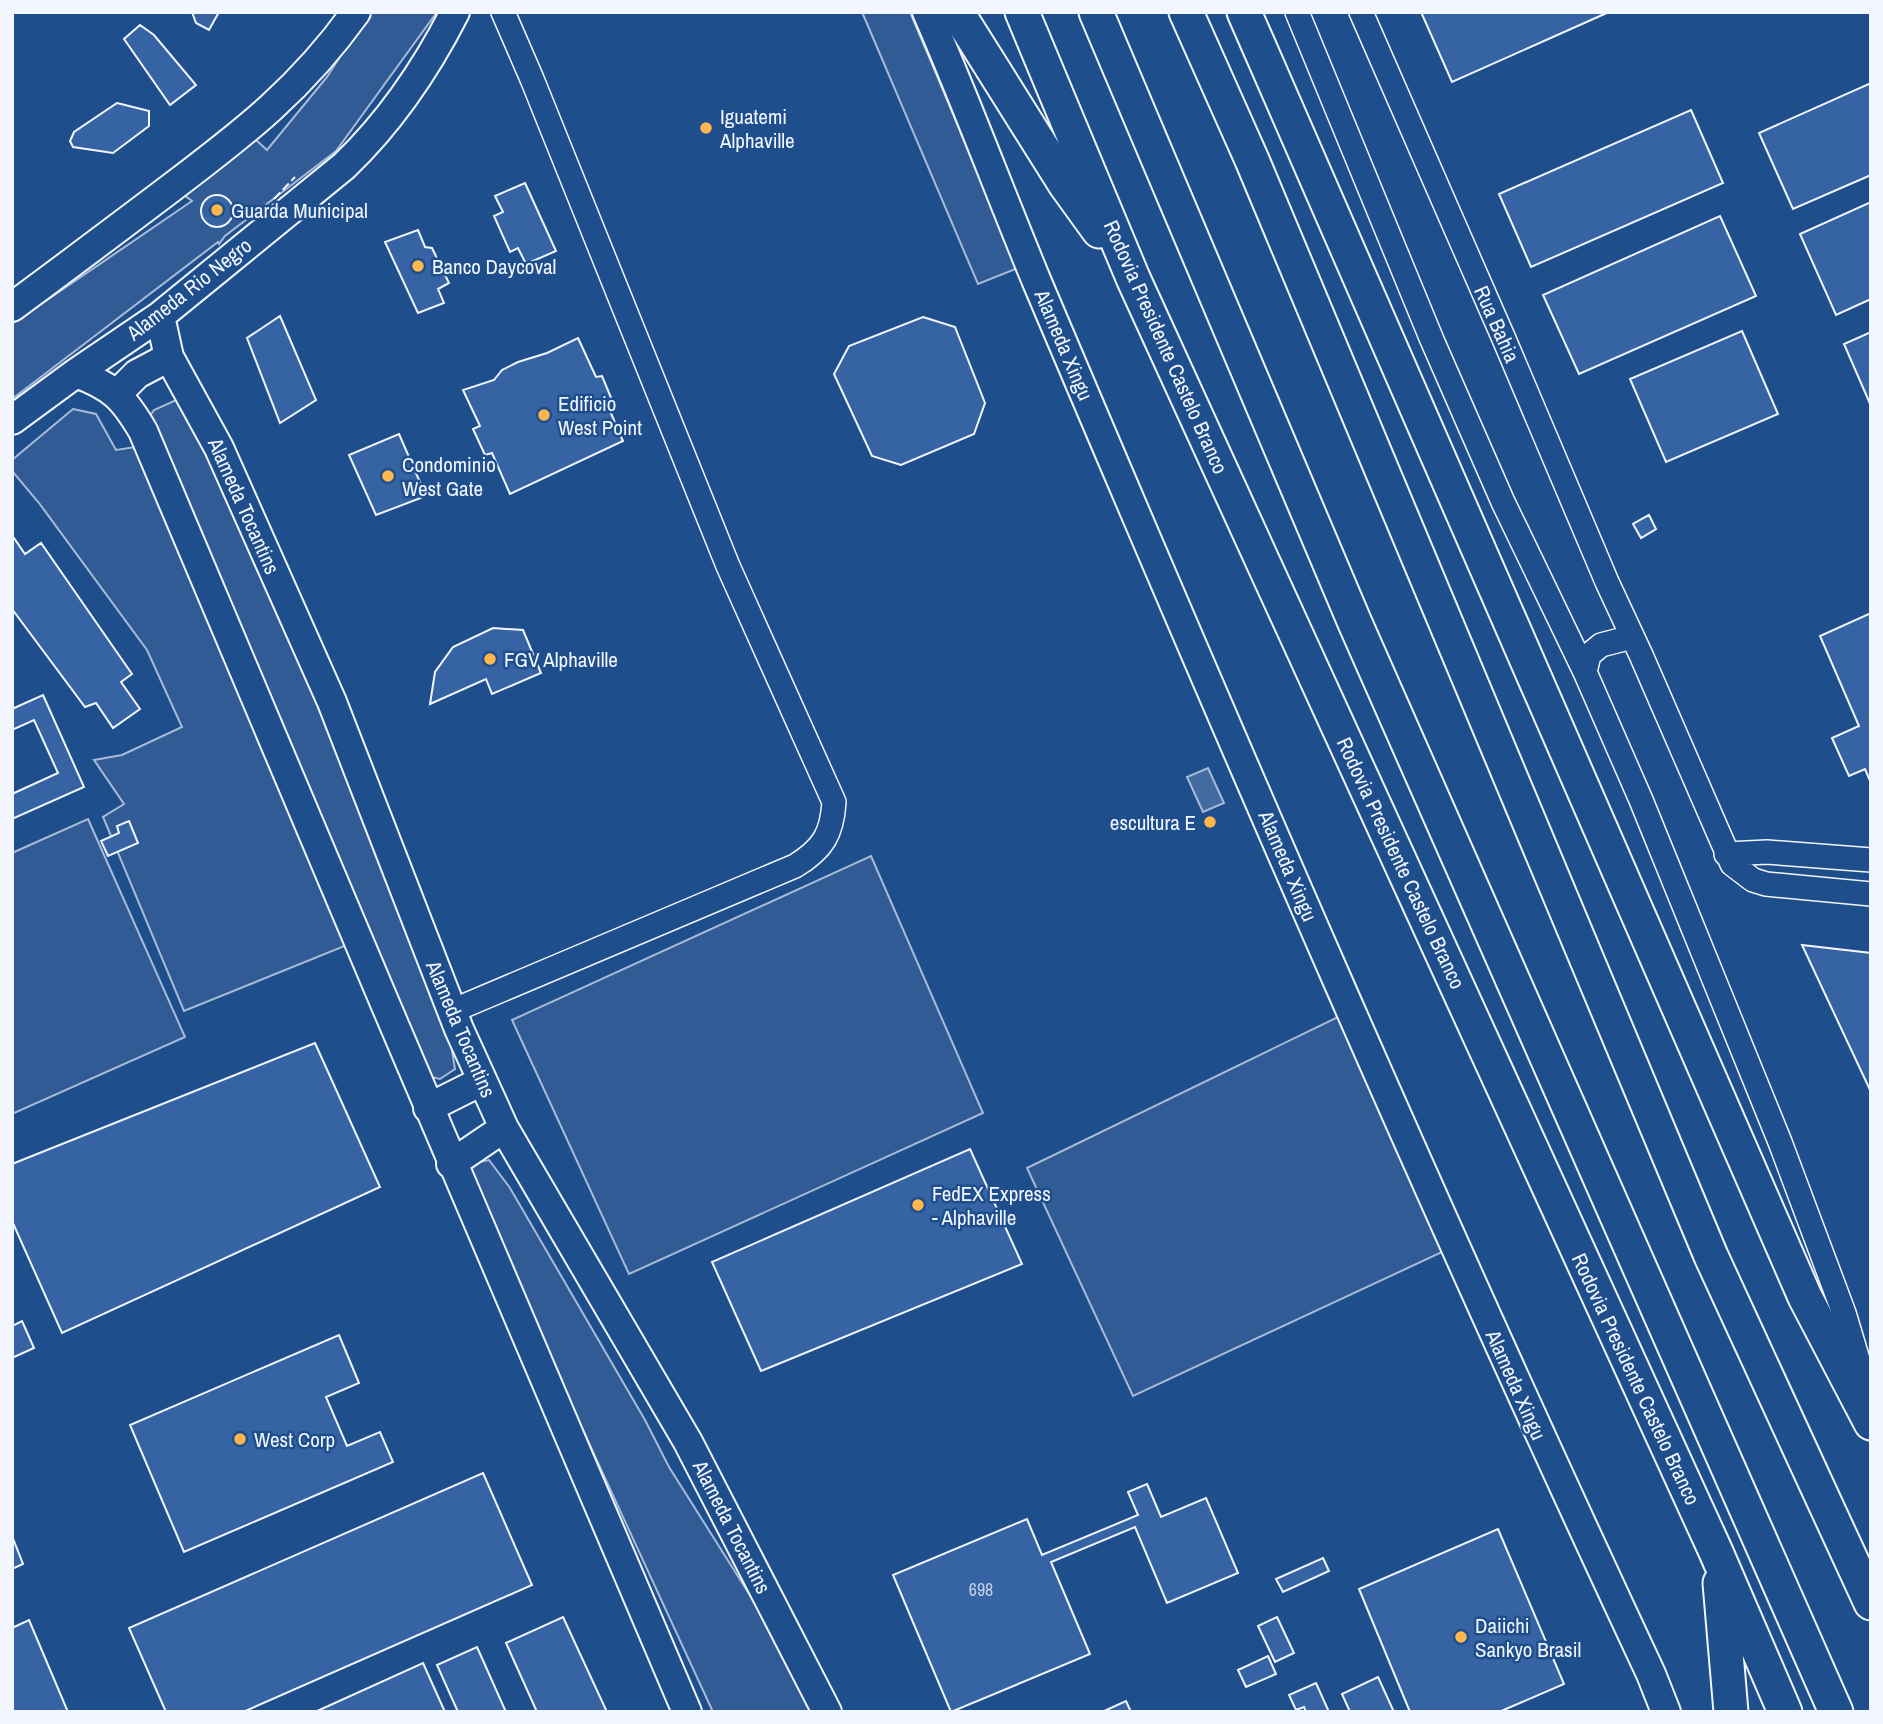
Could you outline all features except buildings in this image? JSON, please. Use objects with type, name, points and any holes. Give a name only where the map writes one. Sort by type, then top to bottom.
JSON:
[{"type":"highway","points":[[957,12],[1065,184],[1133,278]]},
{"type":"highway","name":"Rodovia Presidente Castelo Branco","points":[[1022,12],[1133,278],[1786,1712]]},
{"type":"highway","points":[[1096,12],[1355,623],[1836,1712]]},
{"type":"highway","points":[[1186,12],[1252,160],[1711,1256],[1871,1603]]},
{"type":"highway","points":[[1244,12],[1805,1297],[1871,1423]]},
{"type":"highway","points":[[1717,1557],[1731,1712]]},
{"type":"main road","points":[[12,307],[264,116],[305,76],[356,12]]},
{"type":"main road","name":"Alameda Rio Negro","points":[[12,420],[160,317],[360,151],[416,78],[455,12]]},
{"type":"main road","name":"Alameda Xingu","points":[[927,12],[1037,280],[1327,956],[1539,1437],[1651,1674],[1666,1712]]},
{"type":"main road","name":"Alameda Tocantins","points":[[160,317],[169,357],[219,448],[332,702],[452,1011],[504,1129],[688,1442],[827,1712]]},
{"type":"main road","points":[[117,394],[137,373],[169,357]]},
{"type":"main road","points":[[76,373],[117,394],[143,431],[451,1164],[687,1712]]},
{"type":"main road","points":[[428,1108],[482,1081]]},
{"type":"main road","points":[[451,1164],[504,1129]]},
{"type":"street","points":[[452,1011],[795,866],[811,856],[822,844],[833,824],[834,802],[728,566],[503,12]]},
{"type":"street","points":[[1297,12],[1486,465],[1585,672],[1642,800],[1780,1142],[1844,1313],[1871,1403]]},
{"type":"street","name":"Rua Bahia","points":[[1361,12],[1726,854],[1742,873],[1766,884],[1871,894]]},
{"type":"street","points":[[1585,672],[1589,655],[1601,645],[1632,637]]},
{"type":"street","points":[[1766,884],[1767,852]]},
{"type":"street","points":[[1726,854],[1767,852],[1871,860]]},
{"type":"shaded area","points":[[369,12],[437,12],[336,151],[225,236],[219,244],[218,242],[12,399],[12,324],[192,201],[184,195],[255,139],[267,150],[327,77]]},
{"type":"shaded area","points":[[862,12],[910,12],[1018,268],[978,284]]},
{"type":"shaded area","points":[[185,396],[294,637],[450,1038],[455,1069],[440,1079],[431,1077],[149,417],[154,410]]},
{"type":"shaded area","points":[[73,409],[96,414],[116,450],[135,447],[347,945],[184,1011],[103,817],[124,804],[94,760],[122,755],[182,727],[147,650],[39,503],[12,471],[12,460]]},
{"type":"shaded area","points":[[1208,768],[1224,803],[1203,812],[1187,777]]},
{"type":"shaded area","points":[[88,819],[185,1037],[12,1114],[12,853]]},
{"type":"shaded area","points":[[871,856],[983,1113],[629,1274],[512,1020]]},
{"type":"shaded area","points":[[1340,1016],[1442,1252],[1133,1396],[1027,1168]]},
{"type":"shaded area","points":[[489,1160],[510,1188],[645,1420],[669,1467],[780,1643],[815,1712],[713,1712],[461,1166]]},
{"type":"fence","points":[[274,199],[295,177]]},
{"type":"place","name":"Iguatemi Alphaville","points":[[706,128]]},
{"type":"place","name":"Guarda Municipal","points":[[217,210]]},
{"type":"place","name":"Banco Daycoval","points":[[418,266]]},
{"type":"place","name":"Edificio West Point","points":[[544,415]]},
{"type":"place","name":"Condominio West Gate","points":[[388,476]]},
{"type":"place","name":"FGV Alphaville","points":[[490,659]]},
{"type":"place","name":"escultura E","points":[[1210,822]]},
{"type":"place","name":"FedEX Express - Alphaville","points":[[918,1205]]},
{"type":"place","name":"West Corp","points":[[240,1439]]},
{"type":"place","name":"Daiichi Sankyo Brasil","points":[[1461,1637]]}]
